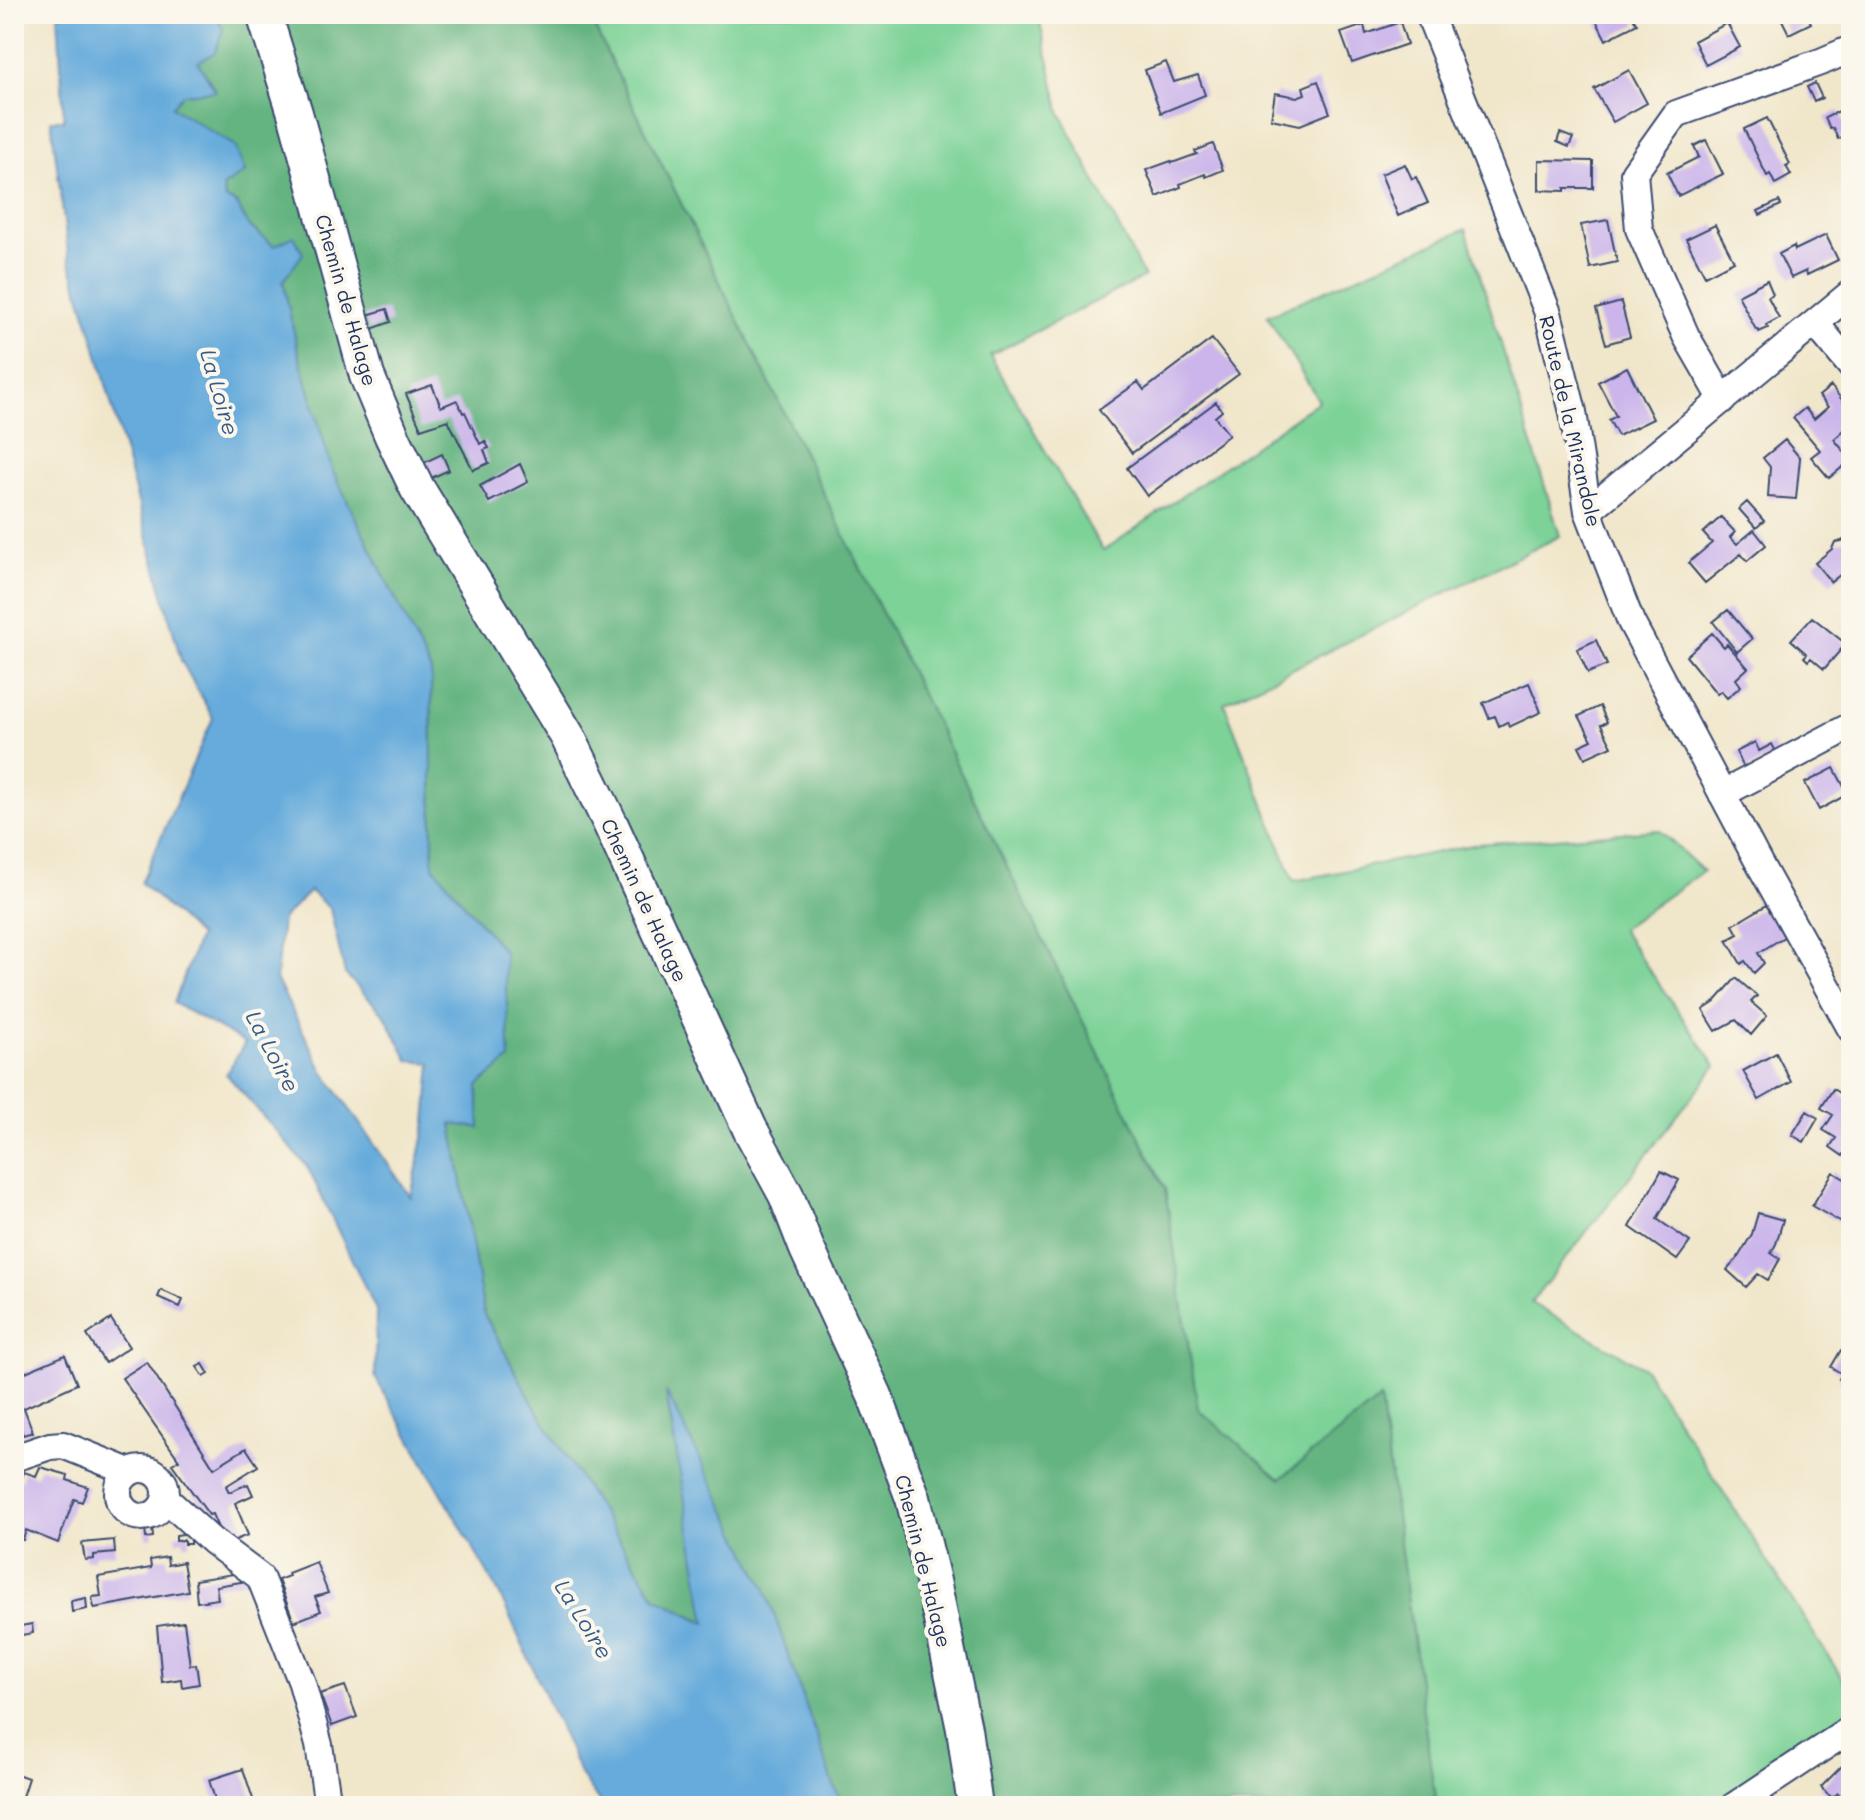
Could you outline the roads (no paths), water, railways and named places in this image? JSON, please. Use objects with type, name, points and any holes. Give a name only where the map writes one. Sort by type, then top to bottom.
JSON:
[{"type":"main road","name":"Chemin de Halage","points":[[264,14],[295,113],[367,376],[392,436],[417,488],[568,737],[750,1129],[786,1195],[807,1249],[875,1396],[913,1498],[964,1729],[975,1806]]},
{"type":"street","name":"Route de la Mirandole","points":[[1429,14],[1548,313],[1573,412],[1588,511],[1631,622],[1851,1029]]},
{"type":"street","points":[[1723,400],[1686,336],[1639,229],[1634,173],[1676,114],[1851,49]]},
{"type":"street","points":[[1588,511],[1851,293]]},
{"type":"street","points":[[1815,323],[1851,366]]},
{"type":"street","points":[[1722,794],[1851,726]]},
{"type":"street","points":[[14,1458],[63,1445],[130,1472],[146,1469],[160,1476],[167,1491],[163,1507],[151,1516],[143,1518],[123,1508],[119,1484],[130,1472]]},
{"type":"street","points":[[166,1499],[212,1541],[260,1577],[302,1683],[319,1745],[328,1806]]},
{"type":"street","points":[[1734,1806],[1851,1729]]},
{"type":"water","name":"La Loire","points":[[58,14],[216,14],[223,30],[215,52],[198,62],[216,91],[183,94],[172,107],[235,146],[245,172],[223,187],[225,198],[237,204],[248,225],[274,246],[294,236],[303,254],[283,281],[299,356],[332,470],[431,671],[433,866],[504,952],[510,1059],[478,1086],[480,1128],[452,1124],[484,1314],[533,1404],[656,1598],[706,1623],[666,1391],[764,1586],[844,1806],[602,1806],[581,1776],[500,1595],[375,1377],[376,1310],[307,1166],[226,1074],[245,1043],[174,1003],[199,936],[141,883],[213,718],[181,660],[92,333],[69,260],[51,120],[64,120]],"holes":[[[310,891],[330,909],[345,974],[384,1014],[409,1061],[431,1063],[426,1123],[411,1197],[323,1071],[276,979],[282,919]]]}]
